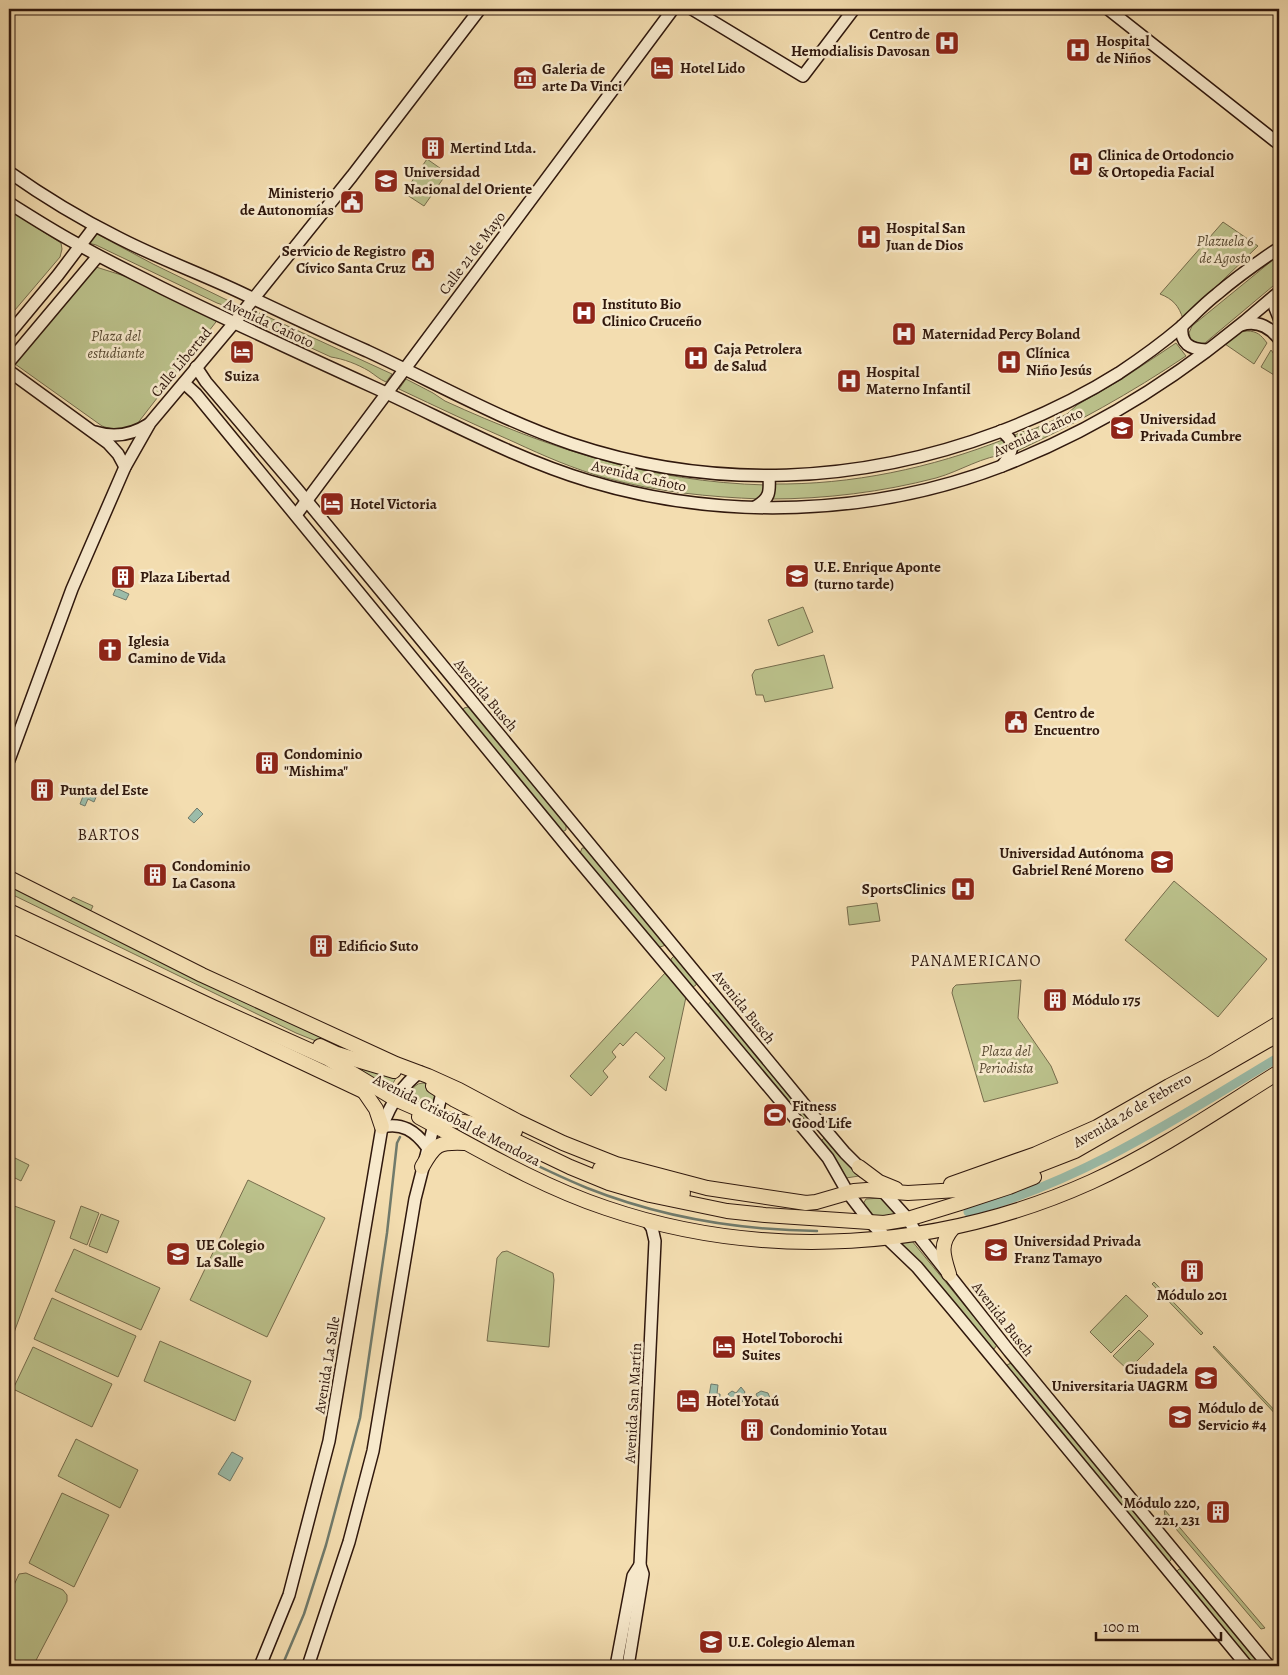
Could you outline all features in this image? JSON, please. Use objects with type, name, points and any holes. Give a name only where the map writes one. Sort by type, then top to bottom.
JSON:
[{"type":"main road","name":"Calle Libertad","points":[[9,760],[72,589],[125,467],[150,423],[234,323],[352,176],[480,9]]},
{"type":"main road","name":"Calle 21 de Mayo","points":[[296,516],[673,9]]},
{"type":"main road","points":[[692,9],[803,76],[854,9]]},
{"type":"main road","points":[[1108,9],[1279,144]]},
{"type":"main road","name":"Avenida Cañoto","points":[[9,172],[45,197],[95,226],[135,246],[253,298],[533,430],[590,450],[638,462],[680,470],[721,474],[768,476],[817,474],[893,464],[939,452],[1001,431],[1046,413],[1093,388],[1143,356],[1182,326],[1231,282],[1279,248]]},
{"type":"main road","name":"Avenida Cañoto","points":[[9,203],[98,256],[234,323],[521,456],[552,469],[590,481],[650,496],[712,506],[819,506],[872,500],[920,491],[1002,466],[1053,444],[1115,412],[1241,325],[1279,292]]},
{"type":"main road","points":[[9,334],[58,275],[95,226]]},
{"type":"main road","points":[[9,362],[98,256]]},
{"type":"main road","points":[[1279,292],[1275,308],[1279,318]]},
{"type":"main road","points":[[1241,325],[1252,322],[1264,325],[1279,339]]},
{"type":"main road","points":[[1182,326],[1182,334],[1186,343],[1194,349],[1206,350]]},
{"type":"main road","name":"Avenida Busch","points":[[196,367],[206,382],[307,501],[820,1124],[908,1219],[917,1234],[1009,1351],[1269,1666]]},
{"type":"main road","points":[[9,372],[91,430],[115,450],[125,467]]},
{"type":"main road","points":[[196,394],[200,384],[206,382]]},
{"type":"main road","points":[[184,383],[196,394],[574,856],[828,1158],[848,1193],[871,1223],[917,1267],[1247,1666]]},
{"type":"main road","points":[[91,430],[108,435],[125,434],[141,429],[150,423]]},
{"type":"main road","points":[[1001,431],[1007,435],[1012,445],[1010,453],[1002,466]]},
{"type":"main road","points":[[755,507],[767,498],[769,490],[768,476]]},
{"type":"main road","points":[[284,501],[292,502],[298,493],[297,489]]},
{"type":"main road","points":[[416,662],[420,663],[428,658],[428,649]]},
{"type":"main road","points":[[427,677],[432,668],[442,665]]},
{"type":"main road","points":[[445,698],[451,698],[455,694],[457,684]]},
{"type":"main road","points":[[457,713],[458,708],[464,702],[473,703]]},
{"type":"main road","points":[[562,841],[572,837],[576,827]]},
{"type":"main road","points":[[574,856],[577,847],[581,844],[590,844]]},
{"type":"main road","name":"Avenida Cristóbal de Mendoza","points":[[9,878],[202,975],[563,1143],[616,1164],[707,1188],[797,1202]]},
{"type":"main road","name":"Avenida Cristóbal de Mendoza","points":[[9,901],[216,1000],[329,1050],[417,1075]]},
{"type":"main road","name":"Avenida Cristóbal de Mendoza","points":[[9,911],[213,1007],[327,1058],[394,1102]]},
{"type":"main road","name":"Avenida Cristóbal de Mendoza","points":[[9,924],[363,1090],[435,1121],[466,1143],[506,1164],[604,1208],[648,1222],[714,1235],[759,1240],[855,1240],[917,1234]]},
{"type":"main road","points":[[665,964],[668,954],[672,951],[679,951]]},
{"type":"main road","name":"Avenida 26 de Febrero","points":[[937,1190],[1064,1143],[1097,1127],[1211,1064],[1279,1022]]},
{"type":"main road","name":"Avenida 26 de Febrero","points":[[884,1192],[912,1193],[958,1190],[1003,1179],[1075,1151],[1279,1034]]},
{"type":"main road","name":"Avenida 26 de Febrero","points":[[908,1219],[1009,1187],[1077,1160],[1114,1142],[1279,1042]]},
{"type":"main road","points":[[1211,1064],[1256,1048]]},
{"type":"main road","points":[[917,1234],[988,1220],[1035,1204],[1091,1181],[1150,1150],[1279,1072]]},
{"type":"main road","name":"Avenida La Salle","points":[[260,1666],[289,1596],[330,1441],[382,1127],[405,1085],[417,1075]]},
{"type":"main road","points":[[308,1666],[349,1542],[373,1451],[415,1199],[427,1147],[444,1088]]},
{"type":"main road","name":"Avenida Cristóbal de Mendoza","points":[[444,1088],[511,1129],[564,1155],[620,1176],[690,1195],[742,1203],[816,1202],[867,1190],[884,1192]]},
{"type":"main road","points":[[363,1090],[376,1109],[382,1127],[396,1125],[405,1127],[420,1138],[427,1147]]},
{"type":"main road","name":"Avenida Cristóbal de Mendoza","points":[[435,1121],[492,1130],[609,1183],[650,1195],[727,1211],[871,1223],[908,1219]]},
{"type":"main road","points":[[809,1135],[819,1134],[821,1131],[820,1124]]},
{"type":"main road","points":[[422,1167],[430,1153],[441,1144],[466,1143]]},
{"type":"main road","points":[[859,1167],[889,1188],[912,1193]]},
{"type":"main road","points":[[620,1176],[644,1172],[667,1189]]},
{"type":"main road","name":"Avenida San Martín","points":[[628,1666],[643,1574],[640,1565],[655,1241],[652,1228],[648,1222]]},
{"type":"main road","name":"Avenida San Martín","points":[[655,1241],[664,1225]]},
{"type":"main road","points":[[949,1274],[943,1248],[947,1235],[953,1228]]},
{"type":"main road","points":[[965,1324],[977,1332],[996,1354],[1002,1356],[1009,1351]]},
{"type":"main road","points":[[1167,1568],[1180,1558]]},
{"type":"main road","name":"Avenida San Martín","points":[[616,1666],[633,1576],[640,1565]]},
{"type":"green space","points":[[427,159],[447,173],[424,206],[404,193]]},
{"type":"green space","points":[[9,210],[61,243],[62,249],[60,257],[9,317]]},
{"type":"green space","name":"Plazuela 6 de Agosto","points":[[1223,222],[1258,246],[1183,319],[1180,310],[1175,304],[1169,298],[1160,294]]},
{"type":"green space","points":[[95,233],[231,302],[226,306],[217,303],[96,245],[85,242]]},
{"type":"green space","points":[[1279,258],[1279,281],[1205,343],[1199,344],[1191,340],[1189,333],[1192,326],[1274,259]]},
{"type":"green space","name":"Plaza del estudiante","points":[[96,267],[134,279],[219,318],[137,424],[124,429],[102,426],[15,364]]},
{"type":"green space","points":[[255,311],[392,374],[386,382],[360,366],[346,360],[331,357],[248,319]]},
{"type":"green space","points":[[1247,331],[1258,334],[1267,343],[1254,364],[1225,344],[1241,332]]},
{"type":"green space","points":[[1176,343],[1186,356],[1145,383],[1015,452],[1010,437],[1034,429],[1067,414],[1077,405],[1122,379]]},
{"type":"green space","points":[[1271,350],[1279,361],[1279,378],[1261,367]]},
{"type":"green space","points":[[406,379],[445,401],[484,418],[562,448],[601,460],[641,470],[682,477],[766,485],[761,499],[722,497],[644,487],[582,471],[470,423],[399,389]]},
{"type":"green space","points":[[1005,439],[1009,454],[999,455],[936,478],[854,494],[770,499],[772,484],[802,484],[891,473],[949,458]]},
{"type":"green space","points":[[803,607],[813,632],[778,646],[768,620]]},
{"type":"green space","points":[[824,655],[833,688],[765,702],[763,695],[756,695],[752,675],[755,670]]},
{"type":"green space","points":[[464,708],[472,708],[566,822],[566,830],[562,832],[462,712]]},
{"type":"green space","points":[[582,848],[588,850],[666,945],[658,950],[579,856]]},
{"type":"green space","points":[[1174,881],[1267,959],[1218,1017],[1125,940]]},
{"type":"green space","points":[[9,885],[36,900],[337,1045],[351,1055],[296,1033],[9,893]]},
{"type":"green space","points":[[73,897],[93,906],[90,912],[69,902]]},
{"type":"green space","points":[[877,903],[880,921],[849,925],[847,907]]},
{"type":"green space","points":[[677,956],[697,981],[696,985],[693,987],[688,984],[671,963],[671,959]]},
{"type":"green space","points":[[665,973],[686,997],[666,1091],[649,1077],[665,1058],[636,1032],[623,1046],[620,1043],[612,1052],[616,1057],[603,1071],[608,1077],[591,1096],[570,1076]]},
{"type":"green space","name":"Plaza del Periodista","points":[[1021,980],[1018,1018],[1051,1066],[1058,1083],[984,1102],[952,993],[953,988],[956,985]]},
{"type":"green space","points":[[712,1000],[812,1123],[809,1126],[707,1006]]},
{"type":"green space","points":[[328,1056],[390,1076],[396,1078],[388,1092]]},
{"type":"green space","points":[[423,1083],[431,1087],[435,1095],[431,1103],[423,1107],[415,1103],[411,1095],[415,1087]]},
{"type":"green space","points":[[824,1138],[859,1176],[846,1178],[839,1164],[821,1141]]},
{"type":"green space","points":[[9,1155],[29,1165],[21,1181],[9,1175]]},
{"type":"green space","points":[[248,1180],[325,1218],[267,1337],[190,1300]]},
{"type":"green space","points":[[881,1198],[894,1211],[895,1216],[876,1219],[863,1204],[866,1199]]},
{"type":"green space","points":[[9,1204],[55,1221],[12,1338],[9,1337]]},
{"type":"green space","points":[[81,1206],[99,1213],[87,1245],[70,1238]]},
{"type":"green space","points":[[101,1214],[119,1221],[107,1253],[89,1246]]},
{"type":"green space","points":[[912,1241],[997,1345],[994,1349],[900,1243]]},
{"type":"green space","points":[[74,1249],[160,1288],[141,1330],[55,1291]]},
{"type":"green space","points":[[507,1251],[553,1273],[549,1347],[487,1341],[497,1258],[502,1252]]},
{"type":"green space","points":[[1154,1282],[1203,1333],[1201,1335],[1152,1284]]},
{"type":"green space","points":[[1126,1295],[1148,1316],[1111,1353],[1090,1332]]},
{"type":"green space","points":[[52,1298],[136,1336],[118,1377],[34,1339]]},
{"type":"green space","points":[[1139,1330],[1154,1344],[1128,1370],[1113,1356]]},
{"type":"green space","points":[[160,1341],[251,1381],[235,1421],[144,1381]]},
{"type":"green space","points":[[33,1347],[112,1384],[92,1427],[13,1389]]},
{"type":"green space","points":[[1213,1347],[1279,1415],[1279,1418]]},
{"type":"green space","points":[[1011,1363],[1171,1557],[1169,1562],[1165,1560],[1010,1372],[1007,1365]]},
{"type":"green space","points":[[76,1439],[138,1470],[120,1508],[58,1476]]},
{"type":"green space","points":[[62,1493],[109,1515],[74,1587],[29,1563]]},
{"type":"green space","points":[[1164,1509],[1265,1628],[1261,1629],[1165,1516]]},
{"type":"green space","points":[[1179,1569],[1182,1570],[1262,1666],[1253,1666],[1177,1574]]},
{"type":"green space","points":[[26,1573],[63,1590],[67,1595],[67,1601],[33,1666],[9,1666],[9,1596],[19,1574]]},
{"type":"shaded area","points":[[116,588],[129,594],[126,600],[113,595]]},
{"type":"shaded area","points":[[92,787],[99,790],[94,802],[88,799],[85,806],[80,804],[85,791]]},
{"type":"shaded area","points":[[197,808],[203,814],[194,823],[188,818]]},
{"type":"shaded area","points":[[711,1384],[718,1385],[717,1394],[720,1394],[720,1398],[709,1396]]},
{"type":"shaded area","points":[[741,1387],[745,1392],[742,1397],[743,1401],[735,1405],[728,1394],[732,1391],[736,1393]]},
{"type":"shaded area","points":[[761,1391],[768,1393],[770,1398],[768,1400],[758,1398],[756,1394]]},
{"type":"shaded area","points":[[232,1452],[243,1458],[230,1481],[218,1474]]},
{"type":"waterway","points":[[968,1212],[1050,1184],[1090,1166],[1128,1146],[1279,1057]]},
{"type":"waterway","points":[[282,1666],[304,1614],[326,1545],[360,1418],[387,1233],[397,1143],[400,1137]]},
{"type":"waterway","points":[[488,1141],[574,1183],[643,1207],[729,1225],[817,1231]]},
{"type":"place","name":"Centro de Hemodialisis Davosan","points":[[947,43]]},
{"type":"place","name":"Hospital de Niños","points":[[1078,50]]},
{"type":"place","name":"Hotel Lido","points":[[662,68]]},
{"type":"place","name":"Galeria de arte Da Vinci","points":[[525,78]]},
{"type":"place","name":"Mertind Ltda.","points":[[433,148]]},
{"type":"place","name":"Clinica de Ortodoncio & Ortopedia Facial","points":[[1081,164]]},
{"type":"place","name":"Universidad Nacional del Oriente","points":[[386,181]]},
{"type":"place","name":"Ministerio de Autonomías","points":[[352,202]]},
{"type":"place","name":"Hospital San Juan de Dios","points":[[869,237]]},
{"type":"place","name":"Servicio de Registro Cívico Santa Cruz","points":[[423,260]]},
{"type":"place","name":"Instituto Bio Clinico Cruceño","points":[[584,313]]},
{"type":"place","name":"Maternidad Percy Boland","points":[[904,334]]},
{"type":"place","name":"Suiza","points":[[242,352]]},
{"type":"place","name":"Caja Petrolera de Salud","points":[[696,358]]},
{"type":"place","name":"Clínica Niño Jesús","points":[[1009,362]]},
{"type":"place","name":"Hospital Materno Infantil","points":[[849,381]]},
{"type":"place","name":"Universidad Privada Cumbre","points":[[1122,428]]},
{"type":"place","name":"Hotel Victoria","points":[[332,504]]},
{"type":"place","name":"U.E. Enrique Aponte (turno tarde)","points":[[797,576]]},
{"type":"place","name":"Plaza Libertad","points":[[123,577]]},
{"type":"place","name":"Iglesia Camino de Vida","points":[[110,650]]},
{"type":"place","name":"Centro de Encuentro","points":[[1016,722]]},
{"type":"place","name":"Condominio \"Mishima\"","points":[[267,763]]},
{"type":"place","name":"Punta del Este","points":[[42,790]]},
{"type":"place","name":"Universidad Autónoma Gabriel René Moreno","points":[[1162,862]]},
{"type":"place","name":"Condominio La Casona","points":[[155,875]]},
{"type":"place","name":"SportsClinics","points":[[963,889]]},
{"type":"place","name":"Edificio Suto","points":[[321,946]]},
{"type":"place","name":"Módulo 175","points":[[1055,1000]]},
{"type":"place","name":"Fitness Good Life","points":[[775,1115]]},
{"type":"place","name":"Universidad Privada Franz Tamayo","points":[[996,1250]]},
{"type":"place","name":"UE Colegio La Salle","points":[[178,1254]]},
{"type":"place","name":"Módulo 201","points":[[1192,1271]]},
{"type":"place","name":"Hotel Toborochi Suites","points":[[724,1347]]},
{"type":"place","name":"Ciudadela Universitaria UAGRM","points":[[1206,1378]]},
{"type":"place","name":"Hotel Yotaú","points":[[688,1401]]},
{"type":"place","name":"Módulo de Servicio #4","points":[[1180,1417]]},
{"type":"place","name":"Condominio Yotau","points":[[752,1430]]},
{"type":"place","name":"Módulo 220, 221, 231","points":[[1218,1512]]},
{"type":"place","name":"U.E. Colegio Aleman","points":[[711,1642]]},
{"type":"district","name":"BARTOS","points":[[109,835]]},
{"type":"district","name":"PANAMERICANO","points":[[976,961]]}]
